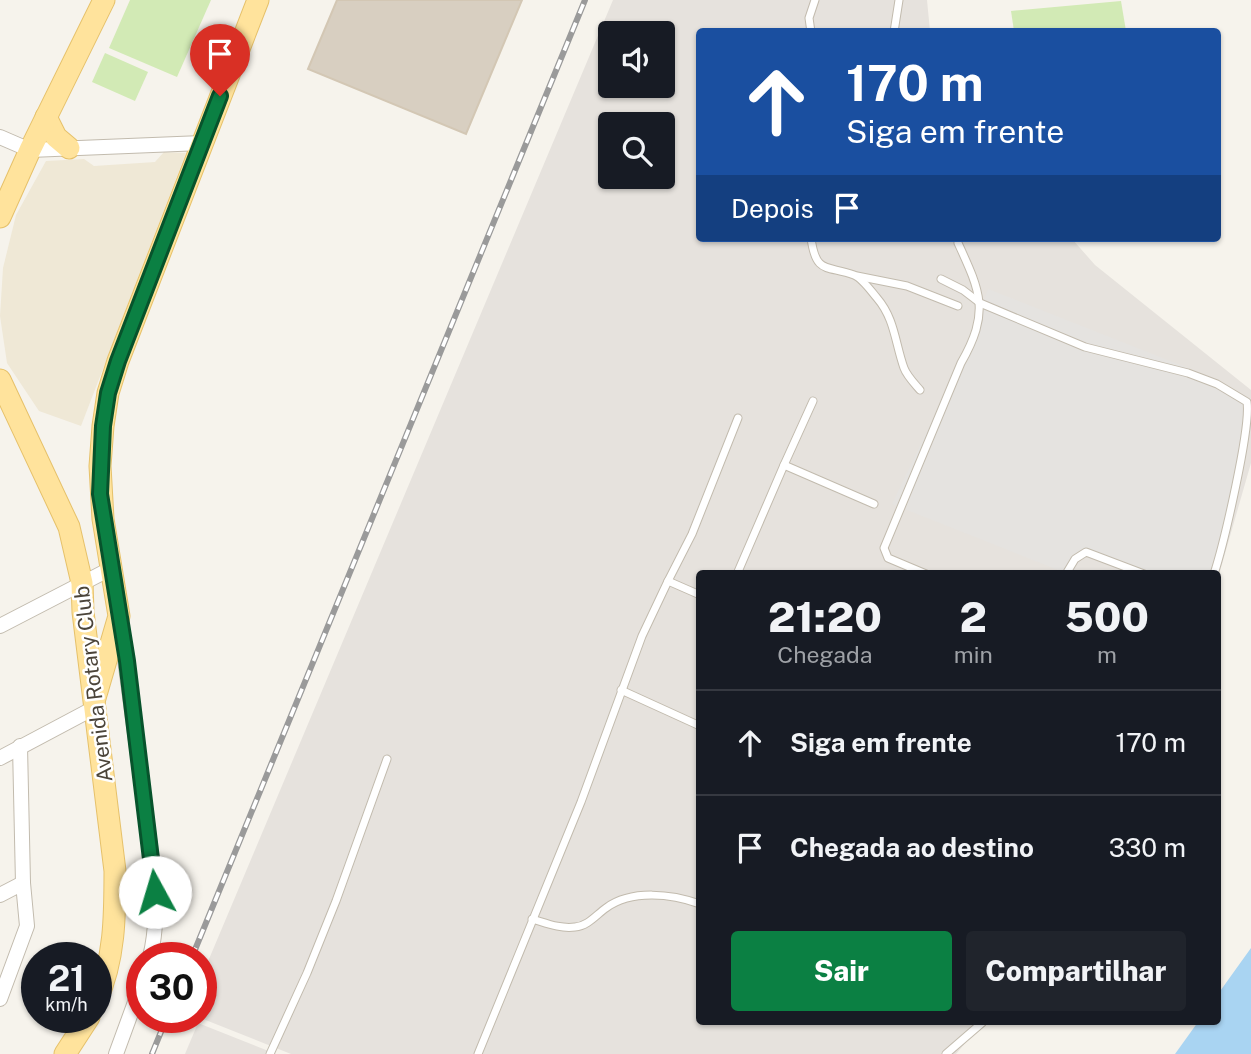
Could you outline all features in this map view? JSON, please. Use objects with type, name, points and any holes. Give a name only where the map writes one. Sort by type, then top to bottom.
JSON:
[{"type":"main road","points":[[0,217],[104,0]]},
{"type":"main road","points":[[95,703],[119,616],[100,494],[103,426],[108,393],[258,0]]},
{"type":"main road","points":[[46,117],[56,137],[69,148]]},
{"type":"main road","name":"Avenida Rotary Club","points":[[0,380],[69,527],[82,583],[83,612],[115,872],[112,944]]},
{"type":"main road","points":[[83,612],[92,620],[107,622],[119,616]]},
{"type":"main road","points":[[65,1054],[79,1033]]},
{"type":"street","points":[[0,137],[30,150],[202,143]]},
{"type":"street","points":[[0,626],[112,568]]},
{"type":"street","points":[[119,616],[154,875],[154,942]]},
{"type":"street","points":[[0,758],[95,703]]},
{"type":"street","points":[[0,999],[27,926],[23,883],[20,746]]},
{"type":"street","points":[[0,895],[23,883]]},
{"type":"street","points":[[116,1054],[126,1027]]},
{"type":"lane","points":[[810,28],[808,18],[815,0]]},
{"type":"lane","points":[[895,28],[899,0]]},
{"type":"lane","points":[[812,242],[814,257],[821,265],[834,272],[907,286],[958,306]]},
{"type":"lane","points":[[916,570],[888,558],[884,548],[961,363],[974,340],[981,303],[975,281],[958,243]]},
{"type":"lane","points":[[857,276],[888,312],[895,328],[904,367],[920,390]]},
{"type":"lane","points":[[941,279],[981,303],[1085,347],[1188,373],[1217,384],[1247,402],[1250,418],[1246,449],[1215,570]]},
{"type":"lane","points":[[739,570],[813,401]]},
{"type":"lane","points":[[478,1054],[581,802],[642,636],[692,534],[738,418]]},
{"type":"lane","points":[[784,465],[874,504]]},
{"type":"lane","points":[[1068,570],[1074,559],[1086,552],[1133,570]]},
{"type":"lane","points":[[668,581],[696,593]]},
{"type":"lane","points":[[621,691],[696,724]]},
{"type":"lane","points":[[270,1054],[331,913],[387,759]]},
{"type":"lane","points":[[532,919],[561,927],[577,927],[592,920],[617,901],[636,896],[677,897],[696,903]]},
{"type":"lane","points":[[946,1054],[980,1025]]},
{"type":"shaded area","points":[[613,0],[927,0],[930,28],[696,28],[696,242],[1075,242],[1095,265],[1251,390],[1251,463],[1220,570],[696,570],[696,1025],[980,1025],[956,1054],[291,1054],[217,1025],[216,942],[598,36],[598,98],[675,98],[675,21],[604,21]]},
{"type":"shaded area","points":[[164,152],[186,153],[81,426],[39,411],[7,363],[0,316],[3,268],[16,215],[46,161],[84,159],[94,166],[155,162]]},
{"type":"shaded area","points":[[988,289],[1198,372],[1251,399],[1251,427],[1212,570],[1128,570],[1086,554],[1072,570],[1058,570],[892,504],[971,340]]},
{"type":"shaded area","points":[[217,1031],[276,1054],[185,1054],[194,1033],[217,1033]]},
{"type":"green space","points":[[130,0],[211,0],[177,77],[109,48]]},
{"type":"green space","points":[[1121,1],[1126,28],[1014,28],[1011,11]]},
{"type":"green space","points":[[105,53],[148,72],[135,101],[92,82]]},
{"type":"water","points":[[1251,948],[1251,1054],[1175,1054],[1196,1025],[1221,1025],[1221,990]]},
{"type":"building","points":[[337,0],[522,0],[466,134],[308,69]]},
{"type":"railway","points":[[198,942],[585,0]]},
{"type":"railway","points":[[152,1054],[161,1033]]},
{"type":"route","points":[[155,892],[127,661],[100,494],[103,426],[108,393],[118,361],[220,96]]}]
